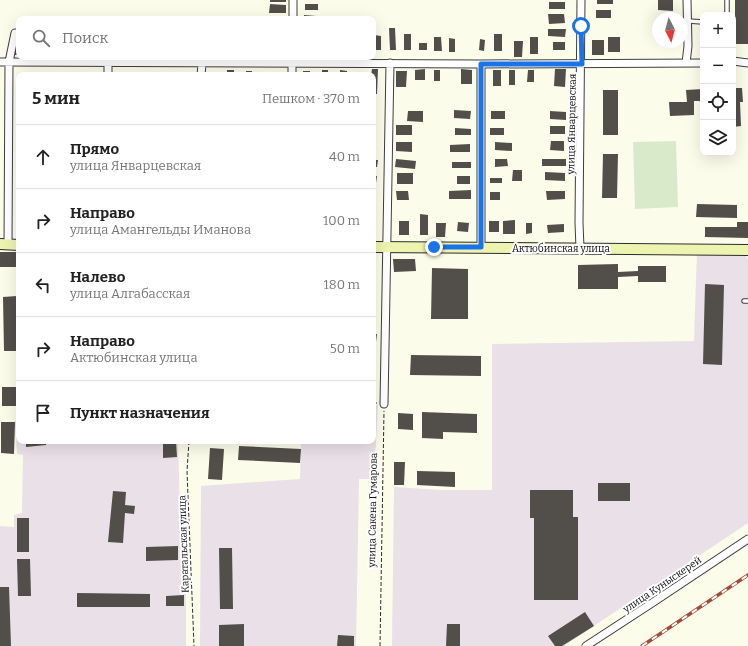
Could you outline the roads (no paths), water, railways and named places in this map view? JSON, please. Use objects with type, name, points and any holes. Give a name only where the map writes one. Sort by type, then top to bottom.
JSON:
[{"type":"street","points":[[293,0],[293,16]]},
{"type":"street","name":"улица Январцевская","points":[[580,248],[579,216],[582,64],[581,0]]},
{"type":"street","points":[[687,0],[688,12]]},
{"type":"street","points":[[15,33],[9,62],[4,244],[16,245]]},
{"type":"street","points":[[686,63],[688,48]]},
{"type":"street","points":[[0,62],[202,64],[292,60],[481,64],[700,63]]},
{"type":"street","points":[[292,60],[292,72]]},
{"type":"street","points":[[736,62],[748,63]]},
{"type":"street","points":[[108,63],[108,72]]},
{"type":"street","points":[[384,404],[390,63]]},
{"type":"street","points":[[201,72],[202,64]]},
{"type":"street","points":[[481,64],[481,247]]},
{"type":"street","name":"Актюбинская улица","points":[[376,247],[748,250]]},
{"type":"street","name":"улица Куныскерей","points":[[586,646],[748,539]]},
{"type":"lane","points":[[727,0],[727,12]]},
{"type":"lane","points":[[688,21],[700,22]]},
{"type":"railway","points":[[642,646],[748,575]]}]
